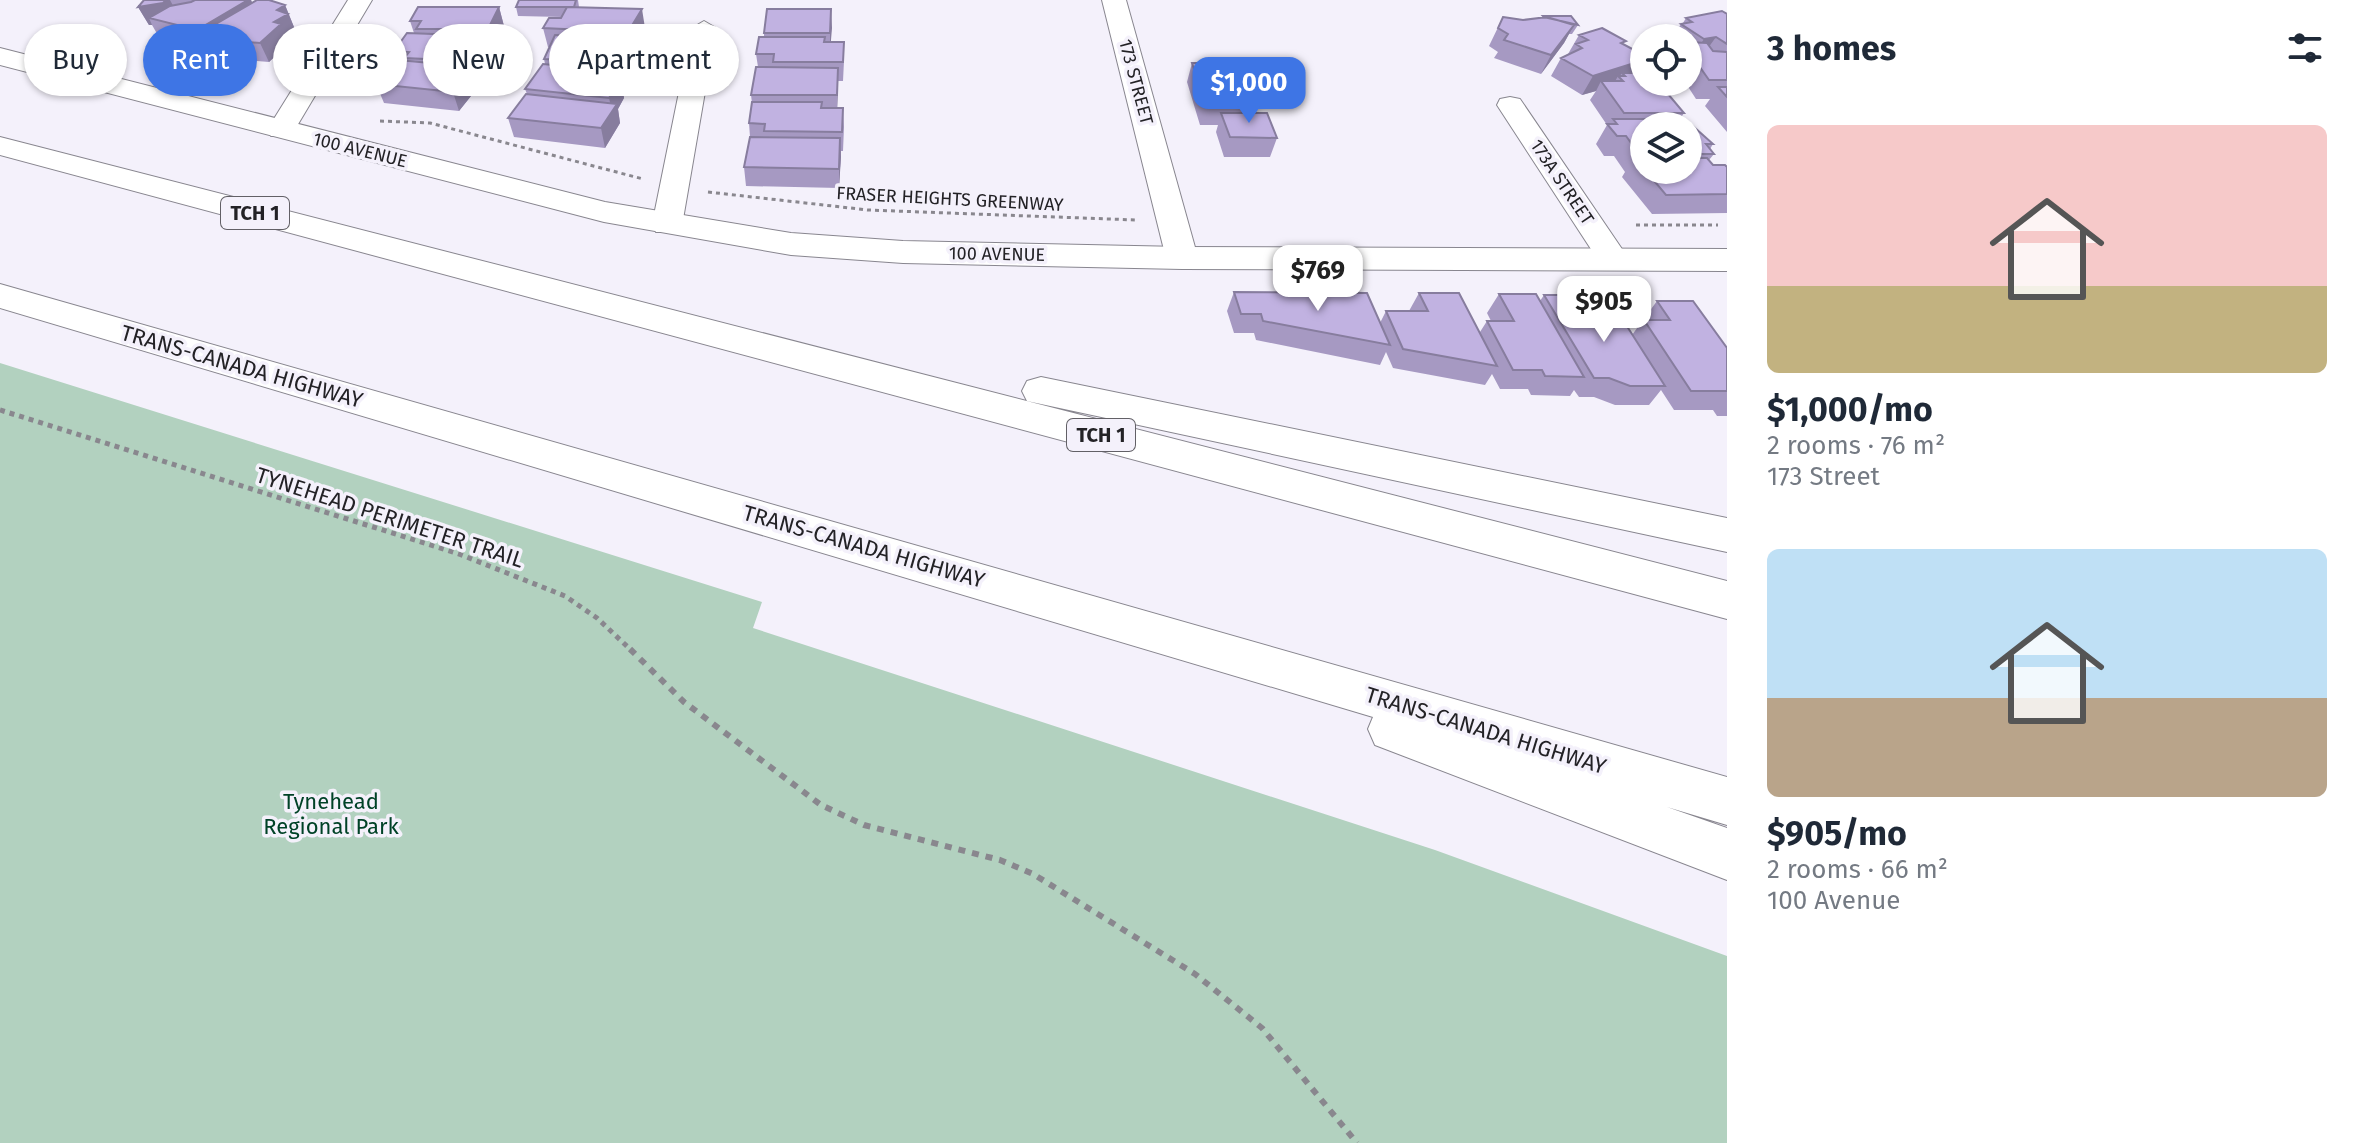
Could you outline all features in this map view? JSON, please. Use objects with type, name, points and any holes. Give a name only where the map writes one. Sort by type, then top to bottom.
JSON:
[{"type":"main road","name":"100 AVENUE","points":[[0,56],[281,130],[667,225],[838,248],[1180,250],[1727,260]]},
{"type":"main road","name":"TCH 1","points":[[0,146],[1727,600]]},
{"type":"main road","points":[[510,281],[1727,535]]},
{"type":"main road","name":"TRANS-CANADA HIGHWAY","points":[[0,296],[1014,589],[1727,801]]},
{"type":"main road","points":[[1014,589],[1727,854]]},
{"type":"street","points":[[281,130],[360,0]]},
{"type":"street","name":"173 STREET","points":[[1114,0],[1180,250]]},
{"type":"street","points":[[667,225],[691,96]]},
{"type":"street","name":"173A STREET","points":[[1510,105],[1613,259]]},
{"type":"path","points":[[375,121],[430,123],[637,177]]},
{"type":"path","name":"FRASER HEIGHTS GREENWAY","points":[[714,193],[819,207],[933,216],[1143,220],[1180,250]]},
{"type":"path","points":[[1633,225],[1727,225]]},
{"type":"path","name":"TYNEHEAD PERIMETER TRAIL","points":[[0,410],[459,554],[565,596],[597,618],[684,702],[821,805],[864,825],[1000,860],[1033,874],[1195,974],[1262,1028],[1357,1143]]},
{"type":"green space","name":"Tynehead Regional Park","points":[[0,363],[762,602],[753,628],[1435,850],[1727,956],[1727,1143],[0,1143]]},
{"type":"building","points":[[144,0],[166,0],[138,7]]},
{"type":"building","points":[[248,0],[207,24],[173,24],[149,18],[170,6]]},
{"type":"building","points":[[257,0],[285,5],[277,10],[288,14],[274,22],[281,24],[273,24],[273,31],[260,43],[257,43],[257,24],[216,24]]},
{"type":"building","points":[[519,0],[576,0],[574,7],[516,7]]},
{"type":"building","points":[[418,7],[499,7],[490,24],[423,24],[423,29],[416,29],[421,21],[410,21]]},
{"type":"building","points":[[567,7],[642,9],[633,24],[549,24],[549,28],[543,28],[549,18],[561,18]]},
{"type":"building","points":[[767,9],[831,9],[830,33],[764,33]]},
{"type":"building","points":[[1722,11],[1727,14],[1727,44],[1716,37],[1704,39],[1702,24],[1681,24],[1692,22],[1686,18]]},
{"type":"building","points":[[1571,16],[1578,25],[1544,17]]},
{"type":"building","points":[[1503,17],[1523,20],[1547,17],[1574,25],[1551,55],[1504,40],[1508,34],[1498,28]]},
{"type":"building","points":[[1602,28],[1626,41],[1621,43],[1630,48],[1630,64],[1593,76],[1561,58],[1582,48],[1576,44],[1588,40],[1579,35]]},
{"type":"building","points":[[407,33],[423,34],[423,59],[407,58]]},
{"type":"building","points":[[759,37],[825,37],[824,42],[844,42],[843,62],[773,62],[774,54],[756,54]]},
{"type":"building","points":[[1702,43],[1707,43],[1713,51],[1727,52],[1727,80],[1709,80],[1702,70]]},
{"type":"building","points":[[407,61],[423,62],[423,89],[407,87]]},
{"type":"building","points":[[1192,63],[1234,63],[1247,106],[1206,106]]},
{"type":"building","points":[[543,64],[549,65],[549,92],[533,90],[533,78]]},
{"type":"building","points":[[756,67],[838,68],[837,95],[751,95]]},
{"type":"building","points":[[1622,73],[1630,73],[1630,96],[1670,96],[1683,112],[1624,113],[1601,81],[1623,81],[1618,76],[1625,76]]},
{"type":"building","points":[[1718,87],[1727,87],[1727,97]]},
{"type":"building","points":[[533,95],[617,104],[601,128],[508,118],[524,96]]},
{"type":"building","points":[[752,102],[822,102],[821,108],[843,108],[842,132],[764,131],[765,124],[749,123]]},
{"type":"building","points":[[1221,113],[1267,113],[1277,138],[1230,137]]},
{"type":"building","points":[[1613,119],[1630,119],[1630,142],[1626,136],[1617,136],[1607,124],[1617,124]]},
{"type":"building","points":[[1702,134],[1713,144],[1706,144],[1714,154],[1702,154]]},
{"type":"building","points":[[750,137],[840,138],[839,169],[744,167]]},
{"type":"building","points":[[1702,158],[1707,158],[1713,165],[1727,167],[1727,194],[1666,195],[1657,184],[1702,184]]},
{"type":"building","points":[[1234,292],[1367,293],[1390,345],[1263,321],[1261,314],[1241,314]]},
{"type":"building","points":[[1419,293],[1459,293],[1497,366],[1403,349],[1386,311],[1428,311]]},
{"type":"building","points":[[1499,294],[1536,294],[1584,377],[1545,376],[1542,370],[1513,370],[1487,321],[1514,321]]},
{"type":"building","points":[[1544,295],[1581,295],[1596,320],[1623,320],[1665,386],[1630,386],[1609,378],[1594,378]]},
{"type":"building","points":[[1657,301],[1693,301],[1727,348],[1727,391],[1691,391],[1644,320],[1670,320]]}]
